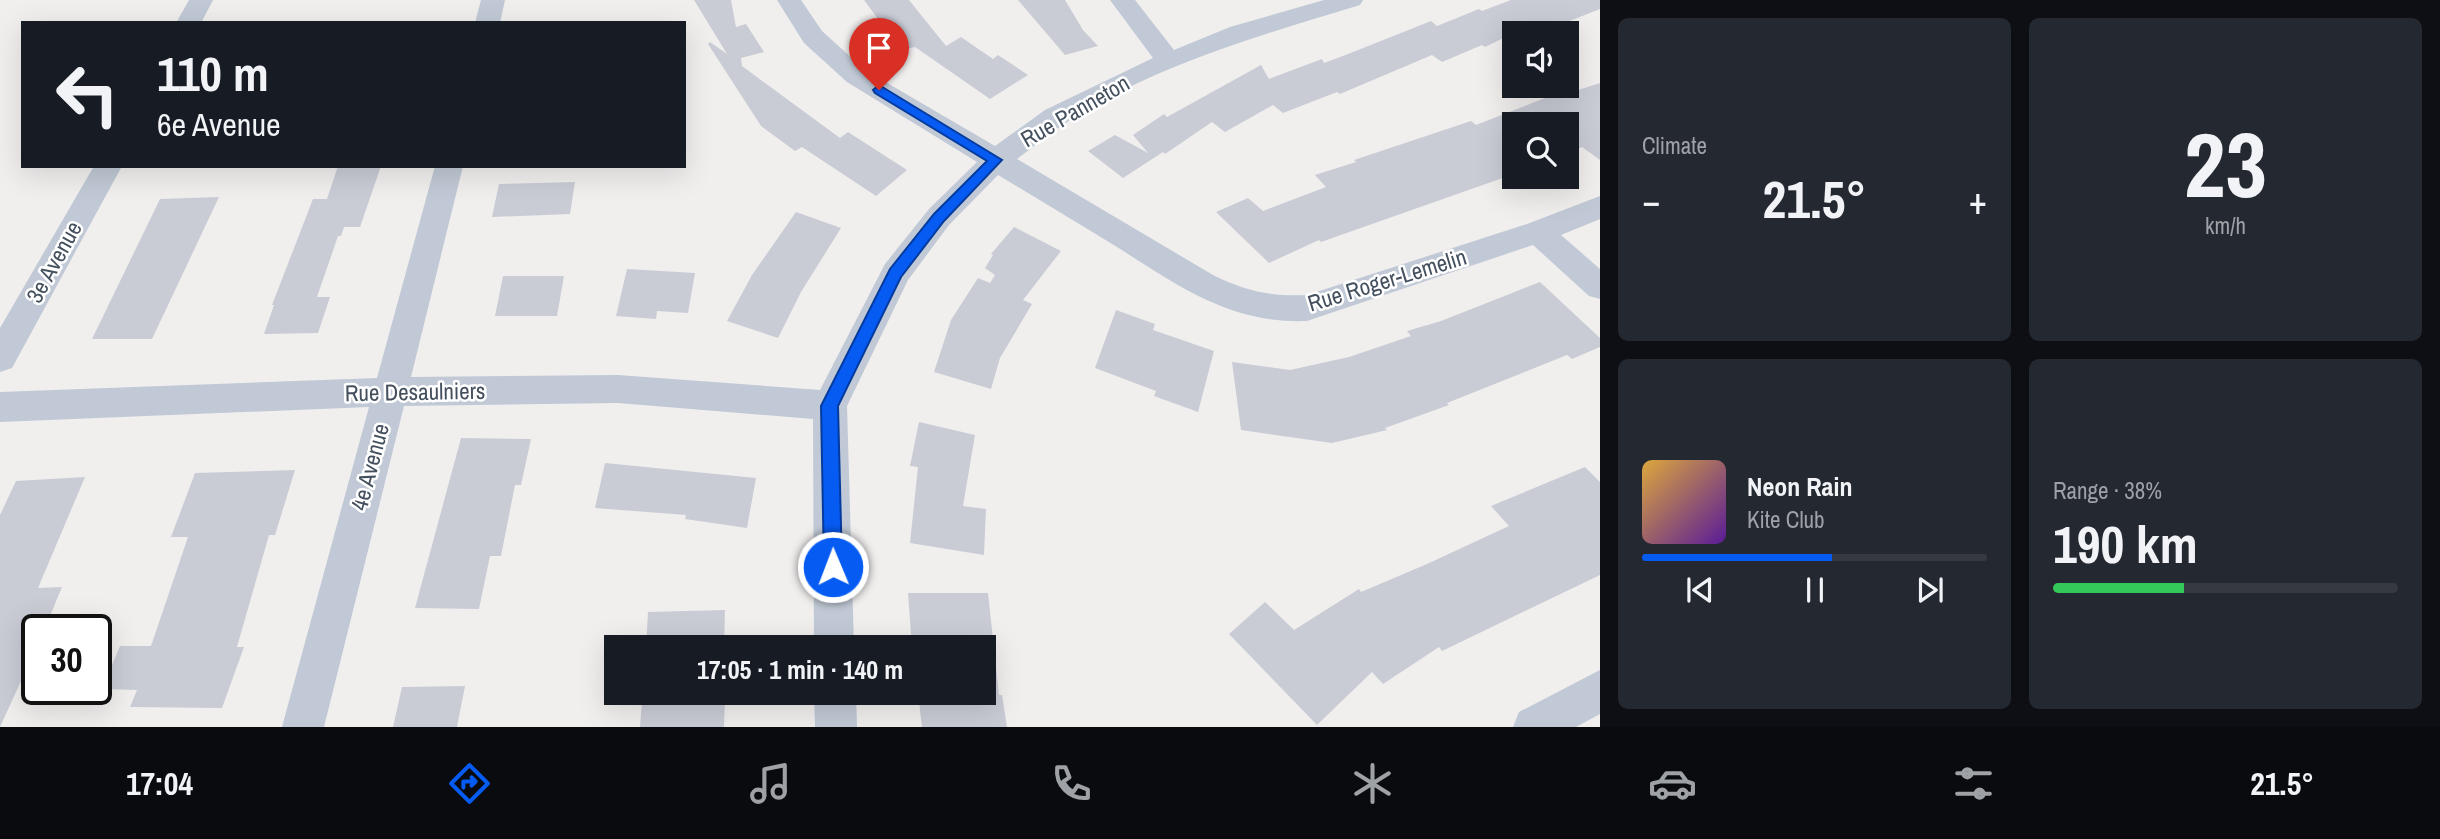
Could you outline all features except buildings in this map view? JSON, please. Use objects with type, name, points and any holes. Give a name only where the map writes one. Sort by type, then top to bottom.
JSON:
[{"type":"street","points":[[189,21],[201,0]]},
{"type":"street","points":[[488,21],[493,0]]},
{"type":"street","name":"Rue Roger-Lemelin","points":[[789,0],[813,37],[856,76],[1236,302],[1284,310],[1307,308],[1538,232],[1600,207]]},
{"type":"street","points":[[1122,0],[1169,61]]},
{"type":"street","name":"Rue Panneton","points":[[834,635],[830,406],[896,273],[939,218],[996,160],[1055,117],[1169,61],[1240,33],[1349,0]]},
{"type":"street","name":"3e Avenue","points":[[0,358],[107,168]]},
{"type":"street","name":"4e Avenue","points":[[303,727],[448,168]]},
{"type":"street","points":[[1538,232],[1600,287]]},
{"type":"street","name":"Rue Desaulniers","points":[[0,407],[389,392],[618,389],[830,406]]},
{"type":"street","points":[[1534,727],[1600,691]]},
{"type":"street","points":[[835,705],[836,727]]},
{"type":"route","points":[[833,567],[830,406],[896,273],[939,218],[996,160],[879,90]]}]
